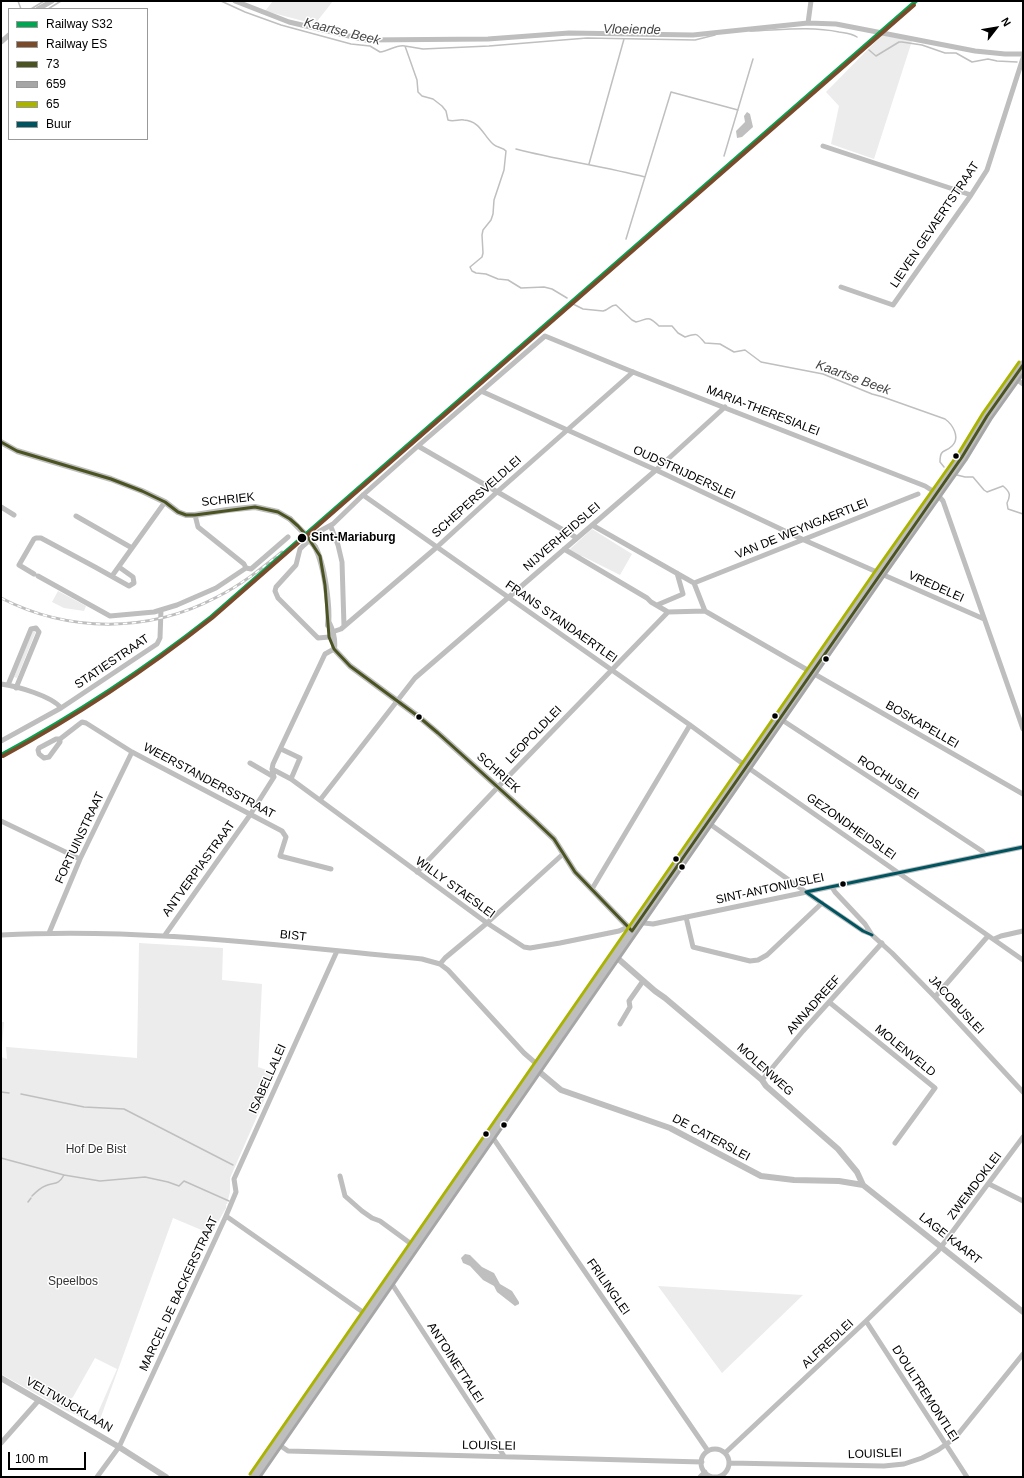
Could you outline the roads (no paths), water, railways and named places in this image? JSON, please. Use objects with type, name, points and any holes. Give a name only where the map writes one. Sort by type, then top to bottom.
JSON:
[{"type":"main road","points":[[254,1477],[615,956],[630,929],[640,920],[952,470],[1013,377],[1023,365]]},
{"type":"street","points":[[40,8],[52,1]]},
{"type":"street","points":[[235,1],[289,22],[366,40],[512,38],[569,33],[693,35],[808,23],[836,24],[975,51],[1023,54]]},
{"type":"street","points":[[808,23],[811,1]]},
{"type":"street","name":"LIEVEN GEVAERTSTRAAT","points":[[841,287],[893,305],[987,170],[1023,58]]},
{"type":"street","points":[[823,146],[971,194]]},
{"type":"street","name":"MARIA-THERESIALEI","points":[[481,391],[544,336],[633,372],[881,467],[925,486],[936,493]]},
{"type":"street","name":"SCHEPERSVELDLEI","points":[[331,634],[341,629],[437,547],[633,372]]},
{"type":"street","points":[[1013,377],[1023,384]]},
{"type":"street","points":[[331,634],[318,638],[312,633],[278,598],[275,591],[276,587],[296,565],[300,549],[320,530],[331,526],[363,495],[481,391]]},
{"type":"street","name":"OUDSTRIJDERSLEI","points":[[481,391],[656,470],[804,540],[880,573]]},
{"type":"street","name":"NIJVERHEIDSLEI","points":[[320,800],[415,678],[656,470],[725,407]]},
{"type":"street","name":"SCHRIEK","points":[[1,442],[17,451],[111,479],[142,491],[165,502],[178,512],[195,515],[255,507],[278,512],[290,519],[298,526],[315,547],[320,556],[328,623],[331,634],[331,644],[334,648],[350,666],[438,733],[554,839],[574,872],[630,929]]},
{"type":"street","points":[[418,446],[577,538]]},
{"type":"street","points":[[936,493],[943,501],[1023,729]]},
{"type":"street","name":"VAN DE WEYNGAERTLEI","points":[[694,582],[918,494]]},
{"type":"street","name":"FRANS STANDAERTLEI","points":[[363,495],[746,766]]},
{"type":"street","points":[[112,576],[165,502]]},
{"type":"street","points":[[1,507],[14,515]]},
{"type":"street","name":"SCHRIEK","points":[[195,515],[198,527],[244,564],[246,568]]},
{"type":"street","points":[[76,516],[132,548]]},
{"type":"street","points":[[564,549],[648,598],[651,602],[668,612],[705,611],[694,582],[592,525]]},
{"type":"street","points":[[331,526],[338,544],[342,562],[344,626]]},
{"type":"street","points":[[119,567],[134,577],[134,583],[129,586],[41,538],[34,539],[19,565],[110,616],[161,610],[210,591],[234,578],[246,568],[251,569],[288,537]]},
{"type":"street","points":[[656,605],[683,594],[677,573]]},
{"type":"street","name":"VREDELEI","points":[[880,573],[984,619]]},
{"type":"street","name":"STATIESTRAAT","points":[[1,741],[61,708],[157,644],[160,638],[161,610]]},
{"type":"street","name":"BOSKAPELLEI","points":[[705,611],[1023,794]]},
{"type":"street","name":"LEOPOLDLEI","points":[[417,872],[668,612]]},
{"type":"street","points":[[8,685],[31,629],[36,628],[39,632],[16,688]]},
{"type":"street","points":[[274,777],[272,769],[273,764],[325,654],[334,648]]},
{"type":"street","points":[[1,684],[40,695],[53,701],[61,708]]},
{"type":"street","name":"ROCHUSLEI","points":[[779,718],[982,851],[985,855]]},
{"type":"street","name":"WEERSTANDERSSTRAAT","points":[[60,739],[60,742],[49,757],[44,758],[39,754],[39,748],[56,739],[60,739],[82,722],[132,752],[282,831],[286,837],[280,856],[331,869]]},
{"type":"street","points":[[592,889],[690,725]]},
{"type":"street","points":[[281,749],[300,758],[291,779]]},
{"type":"street","name":"FORTUINSTRAAT","points":[[49,933],[80,859],[132,752]]},
{"type":"street","points":[[250,763],[274,777]]},
{"type":"street","name":"GEZONDHEIDSLEI","points":[[746,766],[1023,960]]},
{"type":"street","name":"WILLY STAESLEI","points":[[272,769],[291,779],[487,923],[524,947],[530,948],[630,929]]},
{"type":"street","name":"ANTVERPIASTRAAT","points":[[165,935],[250,815],[274,777]]},
{"type":"street","points":[[1,821],[80,859]]},
{"type":"street","name":"JACOBUSLEI","points":[[707,822],[806,892],[882,943],[935,997],[1023,1092]]},
{"type":"street","name":"SINT-ANTONIUSLEI","points":[[640,920],[646,924],[653,924],[1023,847]]},
{"type":"street","points":[[440,964],[563,854]]},
{"type":"street","name":"JACOBUSLEI","points":[[832,887],[865,924],[872,935]]},
{"type":"street","points":[[686,917],[693,948],[750,961],[758,960],[766,955],[822,903]]},
{"type":"street","points":[[994,939],[1023,931]]},
{"type":"street","name":"BIST","points":[[1,935],[49,933],[165,935],[226,939],[422,959],[440,964],[455,977],[537,1068]]},
{"type":"street","points":[[935,997],[988,936]]},
{"type":"street","name":"ANNADREEF","points":[[762,1080],[882,943]]},
{"type":"street","name":"ISABELLALEI","points":[[226,1216],[236,1192],[234,1179],[337,951]]},
{"type":"street","name":"MOLENWEG","points":[[615,956],[762,1080],[766,1086],[838,1149],[857,1172],[863,1185]]},
{"type":"street","points":[[620,1024],[630,1007],[629,1001],[643,981]]},
{"type":"street","name":"MOLENVELD","points":[[829,1002],[935,1088],[895,1143]]},
{"type":"street","name":"DE CATERSLEI","points":[[537,1068],[561,1090],[670,1128],[761,1176],[794,1180],[839,1181],[863,1185]]},
{"type":"street","name":"FRILINGLEI","points":[[491,1135],[708,1451]]},
{"type":"street","name":"ZWEMDOKLEI","points":[[942,1246],[1023,1137]]},
{"type":"street","points":[[340,1176],[345,1196],[362,1211],[372,1218],[380,1221],[414,1246]]},
{"type":"street","points":[[989,1184],[1023,1201]]},
{"type":"street","name":"LAGE KAART","points":[[863,1185],[942,1246],[1023,1312]]},
{"type":"street","name":"MARCEL DE BACKERSTRAAT","points":[[97,1477],[118,1447],[226,1216],[367,1314]]},
{"type":"street","name":"ALFREDLEI","points":[[725,1453],[866,1321],[933,1257],[942,1246]]},
{"type":"street","name":"ANTOINETTALEI","points":[[390,1281],[504,1456]]},
{"type":"street","name":"D'OULTREMONTLEI","points":[[866,1321],[967,1477]]},
{"type":"street","name":"LOUISLEI","points":[[729,1463],[895,1466],[922,1458],[946,1445],[955,1438],[1023,1354]]},
{"type":"street","name":"VELTWIJCKLAAN","points":[[1,1378],[166,1477]]},
{"type":"street","points":[[1,1443],[39,1400]]},
{"type":"street","name":"LOUISLEI","points":[[278,1444],[288,1451],[702,1462]]},
{"type":"street","points":[[717,1449],[725,1453],[729,1463],[725,1475],[714,1476],[705,1472],[702,1467],[702,1462],[708,1451],[717,1449]]},
{"type":"street","points":[[700,1477],[705,1472]]},
{"type":"waterway","name":"Kaartse Beek","points":[[18,1],[21,8]]},
{"type":"waterway","points":[[33,8],[44,1]]},
{"type":"waterway","name":"Kaartse Beek","points":[[50,8],[61,1]]},
{"type":"waterway","name":"Kaartse Beek","points":[[221,1],[245,12],[281,25],[351,44],[370,46],[380,52],[399,46],[405,46],[417,80],[418,92],[422,96],[433,99],[442,106],[446,111],[448,120],[464,120],[474,123],[493,144],[506,151],[504,170],[494,200],[493,214],[491,220],[483,230],[482,257],[470,267],[472,271],[486,274],[498,279],[508,280],[521,288],[544,287],[552,289],[567,298]]},
{"type":"waterway","name":"Vloeiende","points":[[750,31],[817,29],[848,33],[857,37]]},
{"type":"waterway","name":"Vloeiende","points":[[405,46],[423,49],[489,46],[587,38],[695,40],[715,35]]},
{"type":"waterway","points":[[589,164],[624,39]]},
{"type":"waterway","name":"Vloeiende","points":[[869,50],[876,56],[899,42],[902,42],[922,45],[945,53],[956,53],[972,62],[988,59],[1017,62]]},
{"type":"waterway","points":[[724,156],[753,59]]},
{"type":"waterway","points":[[626,239],[671,92],[738,110]]},
{"type":"waterway","points":[[516,149],[645,177]]},
{"type":"waterway","name":"Kaartse Beek","points":[[573,304],[583,309],[603,311],[616,305],[636,322],[650,319],[659,326],[672,326],[678,333],[685,337],[696,335],[705,343],[720,344],[734,352],[745,350],[761,362],[823,374],[872,394],[945,419],[953,427],[956,439],[952,446],[943,451],[941,455],[940,462],[944,467]]},
{"type":"waterway","name":"Kaartse Beek","points":[[957,475],[973,477],[987,492],[1003,486],[1009,494],[1007,503],[1008,509],[1023,514]]},
{"type":"waterway","points":[[1,1092],[9,1093]]},
{"type":"waterway","points":[[21,1094],[84,1107],[124,1109],[233,1165]]},
{"type":"waterway","points":[[1,1158],[64,1175],[100,1181],[145,1177],[179,1186],[184,1181],[229,1201]]},
{"type":"waterway","points":[[32,1196],[43,1187],[60,1181],[64,1175]]},
{"type":"waterway","points":[[28,1202],[31,1198]]},
{"type":"railway","points":[[1,598],[54,618],[81,623],[109,624],[137,622],[164,617],[191,609],[217,597],[259,571],[282,552]]},
{"type":"rail line","name":"S32","points":[[1,755],[56,724],[135,673],[211,617],[916,1]]},
{"type":"rail line","name":"ES","points":[[3,756],[58,725],[110,692],[162,656],[212,618],[914,5]]},
{"type":"place","name":"Sint-Mariaburg","points":[[302,538]]},
{"type":"park label","name":"Hof De Bist","points":[[96,1150]]},
{"type":"park label","name":"Speelbos","points":[[73,1282]]}]
